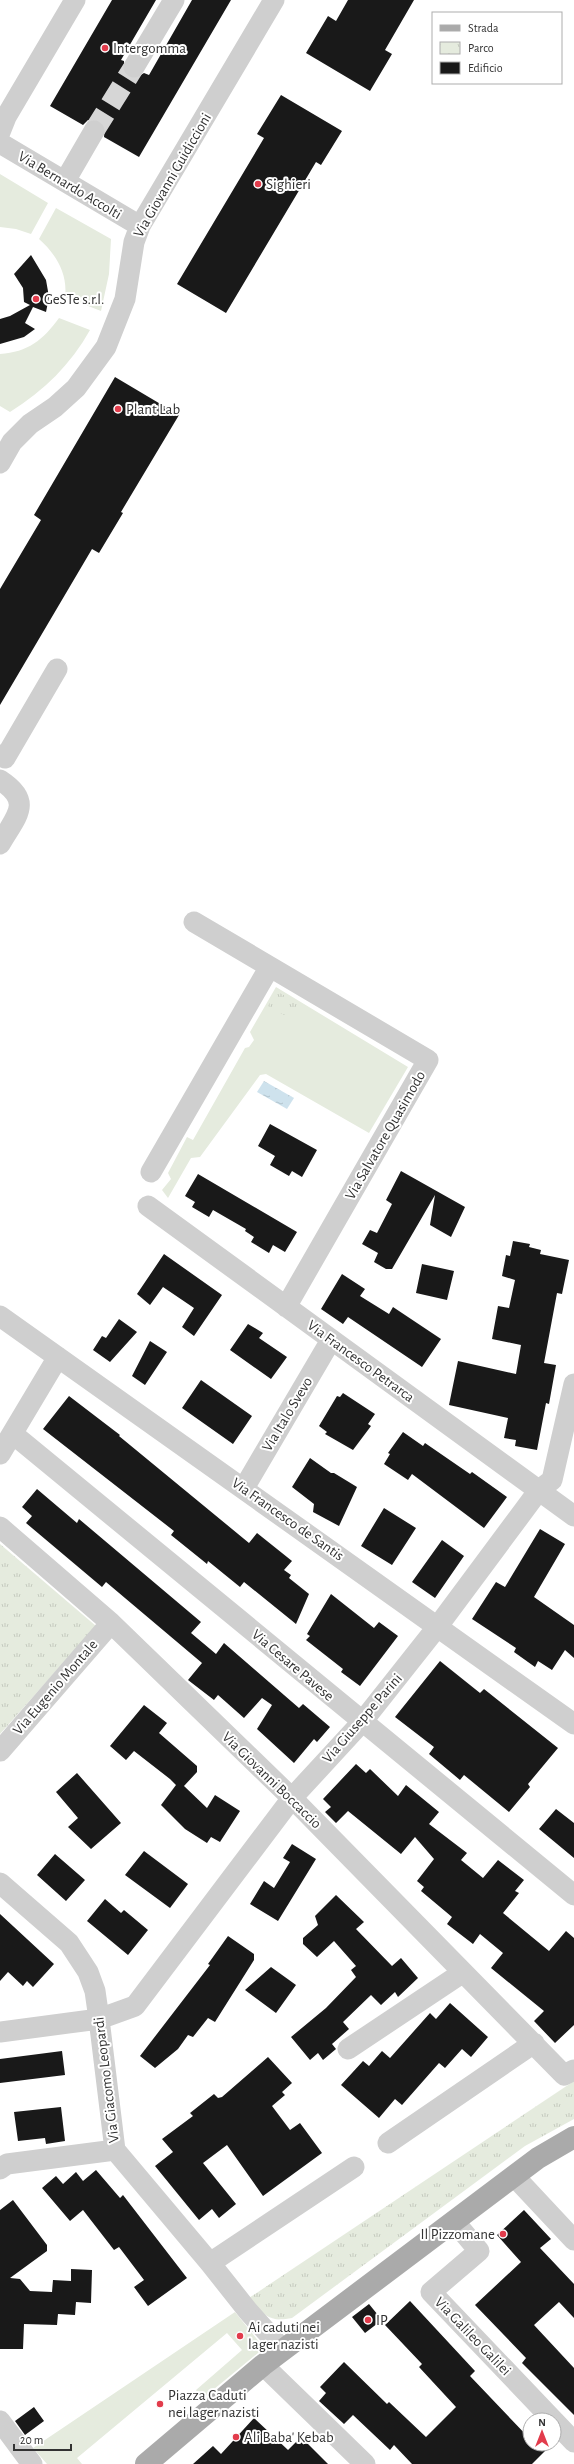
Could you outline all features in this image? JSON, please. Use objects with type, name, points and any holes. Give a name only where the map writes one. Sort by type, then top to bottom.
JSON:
[{"type":"main road","points":[[146,2464],[263,2365],[514,2176],[552,2149],[574,2137]]},
{"type":"street","points":[[0,132],[6,117],[75,0]]},
{"type":"street","points":[[134,67],[174,0]]},
{"type":"street","name":"Via Giovanni Guidiccioni","points":[[0,463],[6,439],[55,407],[76,388],[106,347],[125,299],[134,242],[140,226],[274,0]]},
{"type":"street","points":[[65,181],[94,131]]},
{"type":"street","name":"Via Bernardo Accolti","points":[[0,143],[140,226]]},
{"type":"street","points":[[2,760],[57,669]]},
{"type":"street","points":[[0,780],[12,788],[20,797],[21,806],[0,844]]},
{"type":"street","name":"Via Salvatore Quasimodo","points":[[194,922],[269,968],[428,1060],[286,1307]]},
{"type":"street","points":[[151,1172],[269,968]]},
{"type":"street","name":"Via Francesco Petrarca","points":[[148,1206],[574,1516]]},
{"type":"street","name":"Via Francesco de Santis","points":[[0,1316],[574,1724]]},
{"type":"street","name":"Via Italo Svevo","points":[[244,1488],[331,1340]]},
{"type":"street","points":[[0,1454],[58,1357]]},
{"type":"street","name":"Via Giuseppe Parini","points":[[0,2032],[99,2019],[135,2006],[292,1798],[362,1722],[438,1626],[539,1490],[552,1480],[574,1384]]},
{"type":"street","name":"Via Cesare Pavese","points":[[13,1434],[574,1895]]},
{"type":"street","name":"Via Giovanni Boccaccio","points":[[0,1527],[111,1623],[292,1798],[462,1973],[534,2043],[564,2075],[574,2070]]},
{"type":"street","name":"Via Eugenio Montale","points":[[0,1751],[111,1623]]},
{"type":"street","name":"Via Giacomo Leopardi","points":[[0,1883],[76,1950],[93,1985],[99,2019],[115,2150],[210,2263],[248,2311],[283,2350]]},
{"type":"street","points":[[348,2049],[462,1973]]},
{"type":"street","points":[[388,2143],[534,2043]]},
{"type":"street","points":[[0,2170],[8,2164],[115,2150]]},
{"type":"street","points":[[210,2263],[354,2167]]},
{"type":"street","points":[[514,2176],[574,2240]]},
{"type":"street","name":"Via Galileo Galilei","points":[[454,2221],[479,2251],[431,2292],[544,2412]]},
{"type":"street","points":[[263,2365],[365,2464]]},
{"type":"street","points":[[0,2421],[32,2464]]},
{"type":"street","name":"Via Galileo Galilei","points":[[562,2430],[574,2442]]},
{"type":"green space","points":[[0,174],[48,203],[31,234],[16,229],[0,227]]},
{"type":"green space","points":[[56,208],[111,239],[109,274],[101,311],[65,297],[65,280],[60,265],[51,251],[39,239]]},
{"type":"green space","points":[[59,318],[90,330],[83,342],[56,376],[34,395],[10,412],[0,406],[0,354],[19,351],[34,344],[47,333]]},
{"type":"green space","points":[[276,987],[408,1067],[369,1133],[266,1074],[260,1075],[200,1157],[191,1158],[168,1198],[162,1190],[171,1179],[168,1173],[187,1137],[193,1140],[245,1048],[249,1047],[254,1040],[250,1032]]},
{"type":"green space","points":[[276,991],[300,1004],[291,1019],[268,1006]]},
{"type":"green space","points":[[0,1544],[96,1626],[0,1734]]},
{"type":"green space","points":[[574,2081],[574,2119],[525,2146],[292,2318],[277,2319],[267,2316],[249,2298]]},
{"type":"green space","points":[[235,2312],[264,2348],[202,2399],[196,2390],[242,2350],[227,2333],[77,2458],[82,2464],[47,2464],[33,2448]]},
{"type":"water","points":[[264,1081],[294,1098],[287,1109],[257,1092]]},
{"type":"building","points":[[112,0],[156,0],[121,60],[124,61],[124,73],[134,79],[144,73],[149,75],[192,0],[231,0],[139,157],[104,137],[105,125],[100,120],[88,120],[83,125],[50,106]]},
{"type":"building","points":[[348,0],[414,0],[385,50],[392,54],[370,91],[306,53],[328,16],[336,21]]},
{"type":"building","points":[[281,95],[342,131],[321,165],[316,162],[226,313],[177,284],[264,138],[257,134]]},
{"type":"building","name":"GeSTe s.r.l.","points":[[31,255],[46,280],[49,297],[46,312],[33,307],[25,323],[35,329],[24,337],[0,344],[0,319],[10,316],[30,305],[24,302],[23,288],[14,274]]},
{"type":"building","points":[[115,377],[179,415],[121,512],[123,513],[99,553],[92,549],[0,705],[0,589],[41,520],[34,515]]},
{"type":"building","points":[[270,1124],[317,1150],[302,1177],[292,1171],[289,1176],[270,1165],[275,1156],[258,1146]]},
{"type":"building","points":[[401,1171],[465,1207],[451,1237],[430,1225],[435,1195],[392,1269],[386,1269],[374,1262],[378,1253],[362,1244],[370,1230],[377,1233],[392,1204],[386,1200]]},
{"type":"building","points":[[198,1174],[297,1232],[285,1252],[273,1245],[269,1253],[251,1242],[254,1237],[245,1231],[246,1229],[213,1210],[209,1217],[192,1207],[195,1202],[185,1196]]},
{"type":"building","points":[[513,1241],[530,1244],[529,1247],[541,1250],[540,1254],[569,1260],[562,1294],[557,1293],[544,1363],[556,1365],[549,1404],[546,1403],[537,1450],[515,1446],[516,1440],[504,1438],[508,1418],[449,1405],[458,1361],[516,1374],[521,1345],[492,1339],[498,1306],[509,1308],[515,1280],[502,1276],[506,1255],[510,1256]]},
{"type":"building","points":[[164,1254],[222,1295],[194,1336],[182,1327],[194,1308],[163,1287],[150,1305],[137,1294]]},
{"type":"building","points":[[422,1264],[454,1271],[447,1300],[416,1293]]},
{"type":"building","points":[[342,1274],[365,1289],[360,1296],[389,1314],[393,1307],[441,1339],[422,1367],[348,1317],[343,1324],[321,1309]]},
{"type":"building","points":[[119,1319],[137,1332],[110,1362],[93,1350],[102,1336],[106,1338]]},
{"type":"building","points":[[248,1324],[263,1333],[259,1338],[287,1357],[271,1379],[230,1350]]},
{"type":"building","points":[[150,1341],[167,1352],[145,1385],[132,1376]]},
{"type":"building","points":[[201,1380],[252,1416],[233,1444],[182,1408]]},
{"type":"building","points":[[343,1393],[375,1414],[368,1424],[371,1426],[353,1450],[325,1434],[327,1432],[319,1426],[337,1396],[340,1397]]},
{"type":"building","points":[[69,1396],[120,1435],[119,1436],[249,1543],[257,1533],[292,1561],[284,1570],[291,1575],[289,1578],[309,1594],[296,1624],[244,1582],[240,1587],[208,1561],[207,1564],[171,1535],[174,1531],[43,1429]]},
{"type":"building","points":[[403,1432],[423,1446],[425,1443],[470,1474],[472,1472],[507,1497],[484,1528],[412,1474],[408,1480],[384,1464],[390,1454],[388,1453]]},
{"type":"building","points":[[310,1458],[331,1473],[334,1473],[357,1487],[339,1526],[313,1512],[314,1504],[292,1487]]},
{"type":"building","points":[[37,1489],[77,1523],[79,1519],[201,1622],[191,1633],[216,1654],[224,1643],[299,1708],[303,1704],[330,1727],[317,1742],[314,1739],[294,1763],[257,1729],[272,1705],[262,1698],[244,1718],[218,1695],[214,1700],[188,1680],[202,1663],[106,1582],[102,1587],[26,1523],[32,1516],[22,1507]]},
{"type":"building","points":[[384,1508],[416,1528],[392,1565],[361,1546]]},
{"type":"building","points":[[540,1529],[565,1544],[534,1597],[574,1625],[574,1658],[565,1650],[552,1670],[538,1661],[535,1667],[514,1652],[516,1648],[472,1619],[496,1582],[505,1587]]},
{"type":"building","points":[[442,1540],[464,1556],[435,1598],[412,1582]]},
{"type":"building","points":[[331,1594],[374,1628],[379,1622],[398,1636],[360,1686],[341,1672],[343,1669],[306,1640],[310,1636],[307,1634]]},
{"type":"building","points":[[440,1661],[480,1693],[484,1689],[558,1748],[528,1784],[530,1787],[509,1812],[464,1775],[460,1780],[429,1754],[434,1747],[395,1717]]},
{"type":"building","points":[[144,1705],[167,1723],[159,1733],[197,1766],[197,1772],[184,1786],[207,1808],[215,1795],[240,1811],[220,1842],[211,1837],[207,1843],[185,1829],[161,1805],[176,1785],[170,1779],[134,1751],[126,1760],[110,1746]]},
{"type":"building","points":[[356,1764],[366,1773],[370,1769],[398,1796],[406,1785],[439,1812],[429,1824],[467,1853],[461,1860],[483,1878],[498,1860],[524,1880],[515,1891],[519,1893],[503,1913],[549,1951],[566,1931],[574,1938],[574,2025],[555,2043],[534,2021],[544,2011],[491,1968],[503,1953],[480,1934],[473,1944],[447,1924],[452,1917],[421,1891],[424,1887],[417,1881],[434,1859],[415,1837],[401,1854],[348,1811],[336,1823],[325,1812],[331,1807],[323,1799]]},
{"type":"building","points":[[77,1773],[121,1823],[91,1849],[68,1827],[78,1818],[56,1792]]},
{"type":"building","points":[[556,1809],[574,1823],[574,1858],[539,1829]]},
{"type":"building","points":[[292,1844],[316,1859],[278,1921],[250,1904],[264,1881],[274,1888],[290,1862],[283,1858]]},
{"type":"building","points":[[144,1851],[188,1884],[170,1908],[125,1875]]},
{"type":"building","points":[[55,1854],[85,1880],[66,1901],[37,1875]]},
{"type":"building","points":[[336,1895],[364,1922],[356,1929],[392,1966],[401,1958],[418,1978],[398,1997],[395,1992],[381,2005],[371,1995],[343,2022],[349,2029],[332,2044],[336,2049],[323,2060],[318,2053],[310,2060],[291,2037],[326,2008],[356,1977],[351,1970],[356,1966],[334,1941],[317,1957],[303,1944],[303,1938],[318,1925],[315,1916]]},
{"type":"building","points":[[105,1899],[121,1913],[124,1910],[148,1930],[128,1955],[87,1921]]},
{"type":"building","points":[[0,1914],[54,1964],[33,1987],[27,1981],[23,1986],[8,1972],[0,1981]]},
{"type":"building","points":[[228,1936],[254,1954],[254,1960],[215,2022],[208,2018],[193,2037],[188,2035],[178,2049],[155,2068],[140,2056],[210,1965],[208,1964]]},
{"type":"building","points":[[271,1967],[296,1985],[276,2013],[245,1990]]},
{"type":"building","points":[[450,2003],[488,2037],[471,2057],[462,2049],[445,2068],[439,2063],[402,2105],[395,2099],[379,2118],[341,2085],[363,2061],[369,2066],[382,2051],[390,2058],[430,2013],[436,2019]]},
{"type":"building","points":[[62,2051],[65,2075],[0,2083],[0,2059]]},
{"type":"building","points":[[268,2057],[292,2083],[282,2092],[285,2095],[272,2106],[290,2130],[300,2123],[322,2153],[263,2196],[227,2145],[203,2163],[236,2204],[219,2218],[212,2209],[199,2220],[155,2166],[173,2152],[162,2139],[193,2116],[190,2113],[214,2094],[218,2098],[222,2097]]},
{"type":"building","points":[[61,2107],[65,2141],[46,2144],[45,2138],[18,2141],[14,2112]]},
{"type":"building","points":[[96,2170],[120,2198],[123,2195],[187,2278],[148,2306],[134,2287],[144,2280],[119,2247],[114,2250],[83,2210],[70,2221],[42,2188],[56,2176],[63,2184],[76,2172],[83,2181]]},
{"type":"building","points":[[13,2200],[47,2245],[47,2251],[10,2278],[20,2279],[30,2291],[52,2292],[53,2280],[71,2281],[71,2269],[92,2270],[91,2303],[76,2302],[75,2315],[58,2314],[57,2325],[24,2324],[23,2349],[0,2349],[0,2210]]},
{"type":"building","points":[[524,2210],[551,2239],[540,2248],[574,2284],[574,2318],[559,2302],[534,2325],[574,2368],[574,2415],[522,2363],[526,2358],[475,2305],[521,2262],[497,2235]]},
{"type":"building","points":[[410,2301],[475,2371],[470,2376],[522,2431],[522,2452],[544,2452],[532,2464],[412,2464],[394,2445],[390,2450],[353,2415],[344,2424],[319,2401],[326,2393],[320,2387],[344,2362],[387,2404],[389,2402],[426,2437],[456,2407],[419,2367],[422,2364],[385,2325]]},
{"type":"building","points":[[369,2304],[382,2320],[365,2333],[352,2317]]},
{"type":"building","points":[[34,2407],[44,2421],[25,2435],[15,2421]]},
{"type":"building","points":[[254,2418],[288,2450],[301,2437],[328,2464],[193,2464],[213,2446],[221,2454]]},
{"type":"tunnel","points":[[94,131],[134,67]]},
{"type":"place","name":"Intergomma","points":[[105,48]]},
{"type":"place","name":"Sighieri","points":[[258,184]]},
{"type":"place","name":"GeSTe s.r.l.","points":[[36,299]]},
{"type":"place","name":"Plant Lab","points":[[118,409]]},
{"type":"place","name":"Il Pizzomane","points":[[503,2234]]},
{"type":"place","name":"IP","points":[[368,2320]]},
{"type":"place","name":"Ai caduti nei lager nazisti","points":[[240,2336]]},
{"type":"place","name":"Piazza Caduti nei lager nazisti","points":[[160,2404]]},
{"type":"place","name":"Ali Baba' Kebab","points":[[236,2437]]}]
